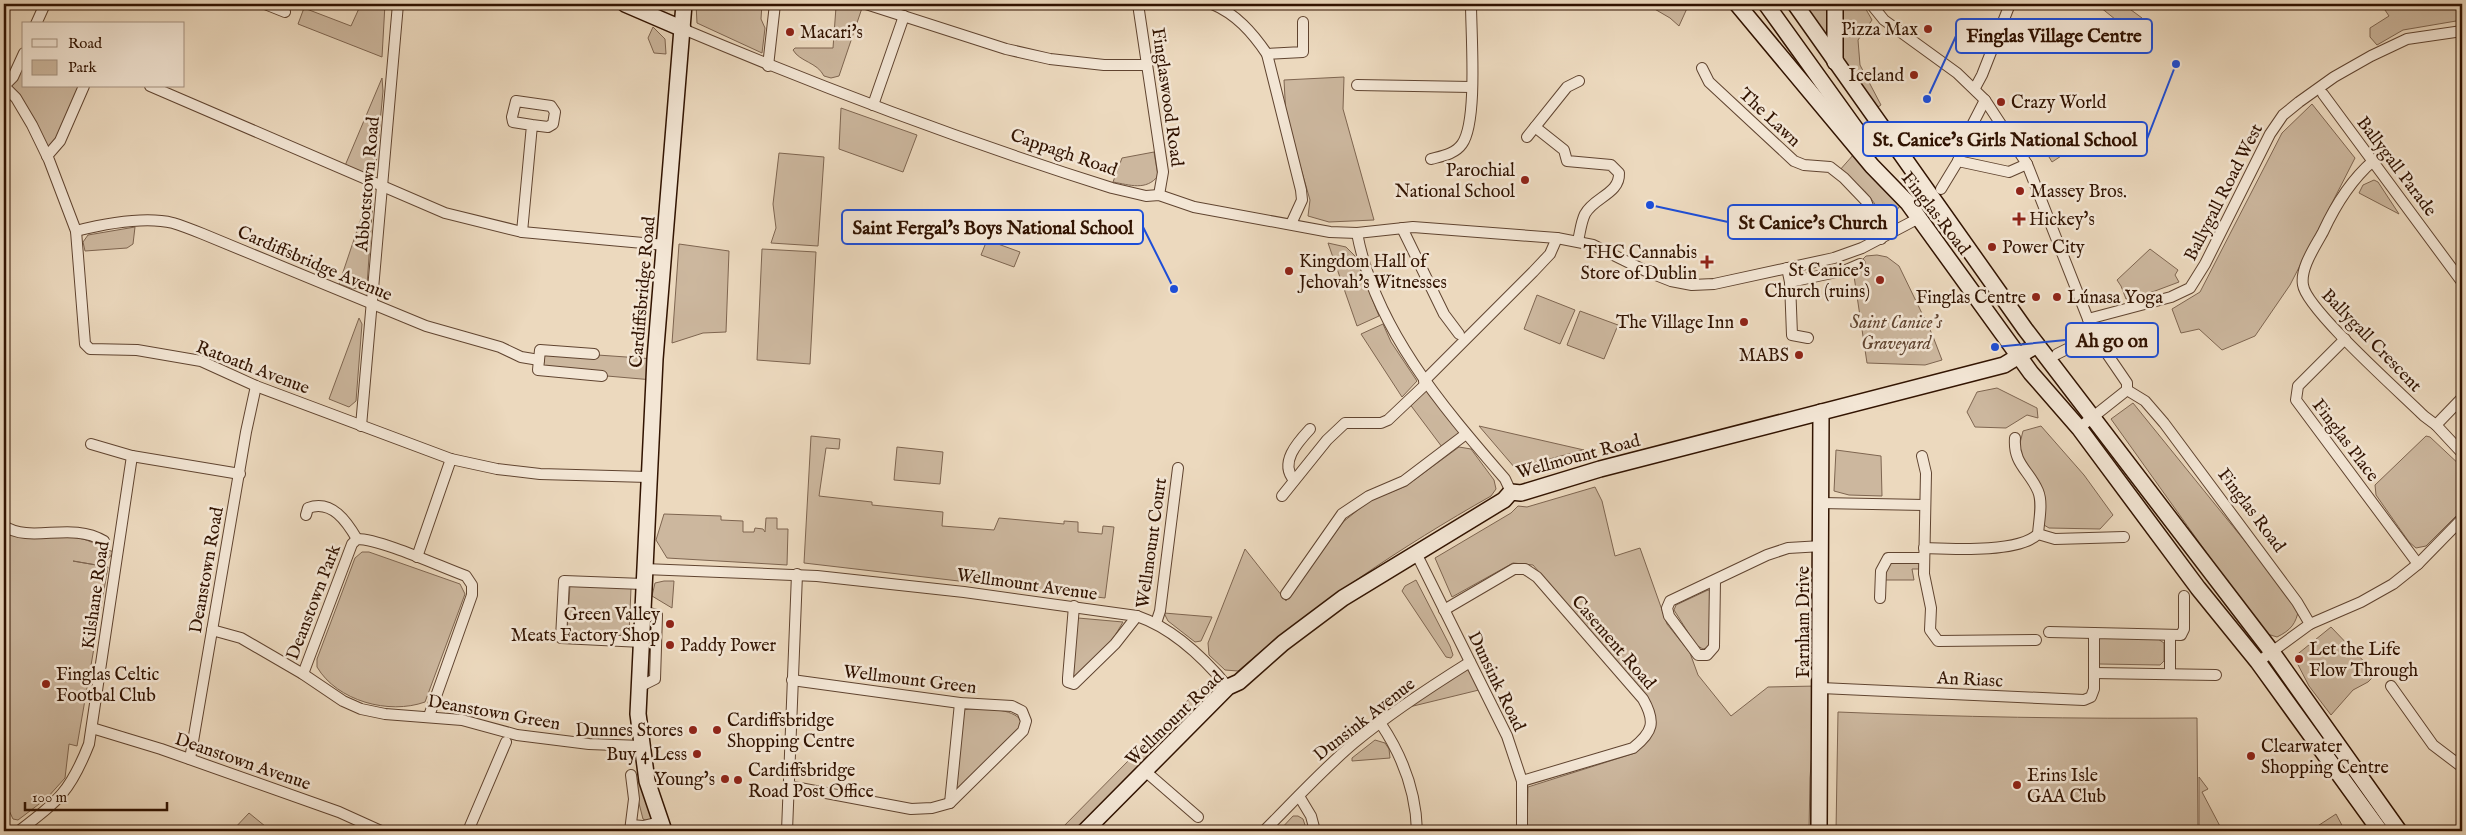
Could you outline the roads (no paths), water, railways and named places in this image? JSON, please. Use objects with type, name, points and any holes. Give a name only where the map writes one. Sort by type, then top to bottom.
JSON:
[{"type":"main road","name":"Cappagh Road","points":[[626,4],[683,29]]},
{"type":"main road","name":"Cardiffsbridge Road","points":[[662,827],[647,781],[641,746],[639,687],[655,359],[684,4]]},
{"type":"main road","name":"Finglas Road","points":[[1737,4],[1872,166],[1920,218],[2020,357],[2079,428],[2198,588],[2258,662],[2380,831]]},
{"type":"main road","points":[[1766,4],[1908,203]]},
{"type":"main road","name":"Finglas Road","points":[[1796,4],[1835,62],[2037,346],[2093,416],[2272,652],[2399,831]]},
{"type":"main road","points":[[1835,62],[1836,4]]},
{"type":"main road","name":"Wellmount Road","points":[[1085,831],[1228,687],[1239,682],[1283,643],[1343,598],[1504,500],[1511,492],[1521,493],[1588,473],[2004,365],[2037,346]]},
{"type":"main road","name":"Farnham Drive","points":[[1819,831],[1822,546],[1821,412]]},
{"type":"street","points":[[37,22],[44,4]]},
{"type":"street","points":[[265,4],[285,12]]},
{"type":"street","name":"Abbotstown Road","points":[[362,426],[398,4]]},
{"type":"street","points":[[768,66],[775,4]]},
{"type":"street","points":[[866,4],[1006,48],[1050,59],[1104,65],[1146,64]]},
{"type":"street","name":"Finglaswood Road","points":[[1138,4],[1163,172],[1159,195]]},
{"type":"street","points":[[1212,4],[1238,19],[1255,37],[1267,54],[1301,190],[1302,200],[1291,224]]},
{"type":"street","points":[[1431,159],[1449,154],[1460,146],[1470,126],[1471,4]]},
{"type":"street","points":[[1871,4],[1884,20],[1975,88],[2028,164],[2088,319],[2097,337],[2127,383],[2127,390],[2079,428]]},
{"type":"street","points":[[1975,88],[2010,4]]},
{"type":"street","points":[[873,105],[904,16]]},
{"type":"street","points":[[1267,54],[1303,52],[1303,22]]},
{"type":"street","name":"Cappagh Road","points":[[683,29],[768,66],[873,105],[1112,188],[1146,196],[1159,195],[1194,207],[1330,232],[1442,228],[1557,238],[1593,245],[1648,272],[1671,281],[1692,285],[1714,284],[1839,256],[1862,248],[1920,218]]},
{"type":"street","name":"Ballygall Road West","points":[[2088,319],[2171,297],[2190,288],[2205,264],[2270,134],[2283,115],[2299,102],[2334,77],[2407,39],[2462,30]]},
{"type":"street","points":[[4,86],[13,77],[22,58]]},
{"type":"street","name":"The Lawn","points":[[1702,68],[1709,82],[1794,161],[1804,165],[1830,167],[1844,178],[1866,201],[1881,239]]},
{"type":"street","points":[[1527,137],[1566,87],[1579,81]]},
{"type":"street","points":[[1357,85],[1471,87]]},
{"type":"street","name":"Ratoath Avenue","points":[[4,86],[20,105],[47,156],[76,231],[85,344],[90,349],[136,350],[201,361],[256,386],[450,460],[497,469],[540,474],[648,477]]},
{"type":"street","points":[[47,156],[60,141],[83,88]]},
{"type":"street","points":[[155,88],[445,213],[522,232],[665,245]]},
{"type":"street","name":"Ballygall Parade","points":[[2323,94],[2462,282]]},
{"type":"street","points":[[1941,189],[1958,162],[1966,137],[1985,100]]},
{"type":"street","points":[[522,232],[532,125]]},
{"type":"street","points":[[1535,127],[1564,150],[1567,161],[1611,165],[1619,173],[1619,182],[1614,189],[1591,206],[1584,215],[1578,242]]},
{"type":"street","name":"Ballygall Crescent","points":[[2373,161],[2360,172],[2328,221],[2302,275],[2303,287],[2316,310],[2436,425],[2462,453]]},
{"type":"street","points":[[1958,162],[2009,172],[2028,164]]},
{"type":"street","name":"Cardiffsbridge Avenue","points":[[76,231],[103,224],[134,222],[171,223],[203,234],[426,326],[500,346],[521,357],[539,360]]},
{"type":"street","points":[[1402,228],[1444,314],[1459,334]]},
{"type":"street","points":[[1357,232],[1374,286],[1391,323],[1426,382],[1466,434],[1506,479],[1511,492]]},
{"type":"street","points":[[1282,496],[1327,440],[1346,423],[1388,420],[1550,254],[1557,238]]},
{"type":"street","points":[[1790,282],[1860,264]]},
{"type":"street","points":[[1787,268],[1790,282],[1792,335],[1808,338]]},
{"type":"street","points":[[2057,354],[2097,337]]},
{"type":"street","name":"Finglas Place","points":[[2345,339],[2298,386],[2296,400],[2418,564]]},
{"type":"street","points":[[594,354],[540,350],[538,370],[602,376]]},
{"type":"street","name":"Deanstown Road","points":[[190,760],[256,386]]},
{"type":"street","name":"Finglas Road","points":[[2127,390],[2145,401],[2164,423],[2297,602],[2310,624]]},
{"type":"street","points":[[2436,425],[2462,398]]},
{"type":"street","points":[[1294,480],[1288,473],[1287,467],[1300,440],[1310,429]]},
{"type":"street","points":[[1286,594],[1342,514],[1369,496],[1404,481],[1466,434]]},
{"type":"street","points":[[1880,598],[1881,571],[1888,558],[1990,548],[2033,539],[2038,534],[2040,500],[2037,490],[2019,463],[2014,450],[2015,438]]},
{"type":"street","points":[[90,444],[132,456],[240,474]]},
{"type":"street","name":"Kilshane Road","points":[[18,831],[57,801],[70,786],[90,744],[132,456]]},
{"type":"street","points":[[1922,456],[1926,473],[1924,574],[1931,608],[1930,630],[1938,640],[2036,640]]},
{"type":"street","points":[[417,557],[450,460]]},
{"type":"street","name":"Wellmount Court","points":[[1156,623],[1160,611],[1178,468]]},
{"type":"street","points":[[1822,503],[1924,505]]},
{"type":"street","points":[[306,515],[308,508],[315,506],[341,514],[357,539]]},
{"type":"street","points":[[2258,662],[2310,624],[2375,595],[2418,564],[2462,519]]},
{"type":"street","points":[[4,526],[20,533],[85,533],[104,541]]},
{"type":"street","points":[[2038,534],[2055,539],[2124,537]]},
{"type":"street","name":"Deanstown Park","points":[[303,674],[352,544],[357,539],[364,539],[466,576],[472,585],[472,596],[429,716]]},
{"type":"street","points":[[1715,580],[1714,647],[1707,655],[1698,655],[1669,616],[1667,608],[1670,601],[1767,555],[1788,548],[1822,546]]},
{"type":"street","name":"Dunsink Road","points":[[1416,553],[1507,736],[1522,780],[1522,831]]},
{"type":"street","name":"Wellmount Avenue","points":[[644,569],[797,574],[964,592],[1137,616],[1156,623],[1197,655],[1228,687]]},
{"type":"street","name":"Casement Road","points":[[1444,610],[1514,569],[1525,569],[1537,577],[1643,699],[1650,711],[1651,730],[1633,748],[1522,780]]},
{"type":"street","points":[[786,831],[797,574]]},
{"type":"street","points":[[642,642],[561,638],[564,580],[643,584]]},
{"type":"street","points":[[2049,632],[2181,635],[2184,629],[2184,596]]},
{"type":"street","points":[[1074,606],[1068,678],[1068,682],[1074,684],[1115,644],[1137,616]]},
{"type":"street","points":[[639,687],[655,679],[657,615],[642,610]]},
{"type":"street","name":"Deanstown Green","points":[[212,630],[241,638],[303,674],[343,701],[361,709],[385,714],[462,720],[517,735],[590,744],[641,746]]},
{"type":"street","name":"An Riasc","points":[[1821,688],[2084,700],[2091,697],[2094,689],[2094,633]]},
{"type":"street","points":[[2170,635],[2170,674]]},
{"type":"street","name":"Dunsink Avenue","points":[[1264,831],[1342,754],[1381,724],[1470,662]]},
{"type":"street","points":[[2094,673],[2216,675]]},
{"type":"street","name":"Wellmount Green","points":[[792,680],[960,702],[1012,706],[1022,711],[1026,721],[1023,731],[950,803]]},
{"type":"street","points":[[2392,686],[2433,745],[2462,767]]},
{"type":"street","points":[[788,786],[911,808],[932,808],[950,803],[960,702]]},
{"type":"street","points":[[1381,724],[1393,742],[1408,774],[1414,794],[1417,831]]},
{"type":"street","name":"Deanstown Avenue","points":[[92,728],[339,812],[367,828],[381,831]]},
{"type":"street","points":[[468,831],[506,742]]},
{"type":"street","points":[[1145,771],[1198,817]]},
{"type":"street","points":[[631,775],[634,799],[630,828],[643,826],[662,827]]},
{"type":"street","points":[[1299,796],[1311,816],[1315,831]]},
{"type":"place","name":"Pizza Max","points":[[1928,29]]},
{"type":"place","name":"Macari's","points":[[790,32]]},
{"type":"place","name":"St. Canice's Girls National School","points":[[2176,64]]},
{"type":"place","name":"Iceland","points":[[1914,75]]},
{"type":"place","name":"Finglas Village Centre","points":[[1927,99]]},
{"type":"place","name":"Crazy World","points":[[2001,102]]},
{"type":"place","name":"Parochial National School","points":[[1525,180]]},
{"type":"place","name":"Massey Bros.","points":[[2020,191]]},
{"type":"place","name":"St Canice's Church","points":[[1650,205]]},
{"type":"place","name":"Hickey's","points":[[2019,219]]},
{"type":"place","name":"Power City","points":[[1992,247]]},
{"type":"place","name":"THC Cannabis Store of Dublin","points":[[1707,262]]},
{"type":"place","name":"Kingdom Hall of Jehovah's Witnesses","points":[[1289,271]]},
{"type":"place","name":"St Canice's Church (ruins)","points":[[1880,280]]},
{"type":"place","name":"Saint Fergal's Boys National School","points":[[1174,289]]},
{"type":"place","name":"Finglas Centre","points":[[2036,297]]},
{"type":"place","name":"Lúnasa Yoga","points":[[2057,297]]},
{"type":"place","name":"The Village Inn","points":[[1744,322]]},
{"type":"place","name":"Ah go on","points":[[1995,347]]},
{"type":"place","name":"MABS","points":[[1799,355]]},
{"type":"place","name":"Green Valley Meats Factory Shop","points":[[670,624]]},
{"type":"place","name":"Paddy Power","points":[[670,645]]},
{"type":"place","name":"Let the Life Flow Through","points":[[2299,659]]},
{"type":"place","name":"Finglas Celtic Footbal Club","points":[[46,684]]},
{"type":"place","name":"Dunnes Stores","points":[[693,730]]},
{"type":"place","name":"Cardiffsbridge Shopping Centre","points":[[717,730]]},
{"type":"place","name":"Buy 4 Less","points":[[697,754]]},
{"type":"place","name":"Clearwater Shopping Centre","points":[[2251,756]]},
{"type":"place","name":"Young's","points":[[725,779]]},
{"type":"place","name":"Cardiffsbridge Road Post Office","points":[[738,780]]},
{"type":"place","name":"Erins Isle GAA Club","points":[[2017,785]]},
{"type":"park label","name":"Saint Canice's Graveyard","points":[[1896,332]]}]
